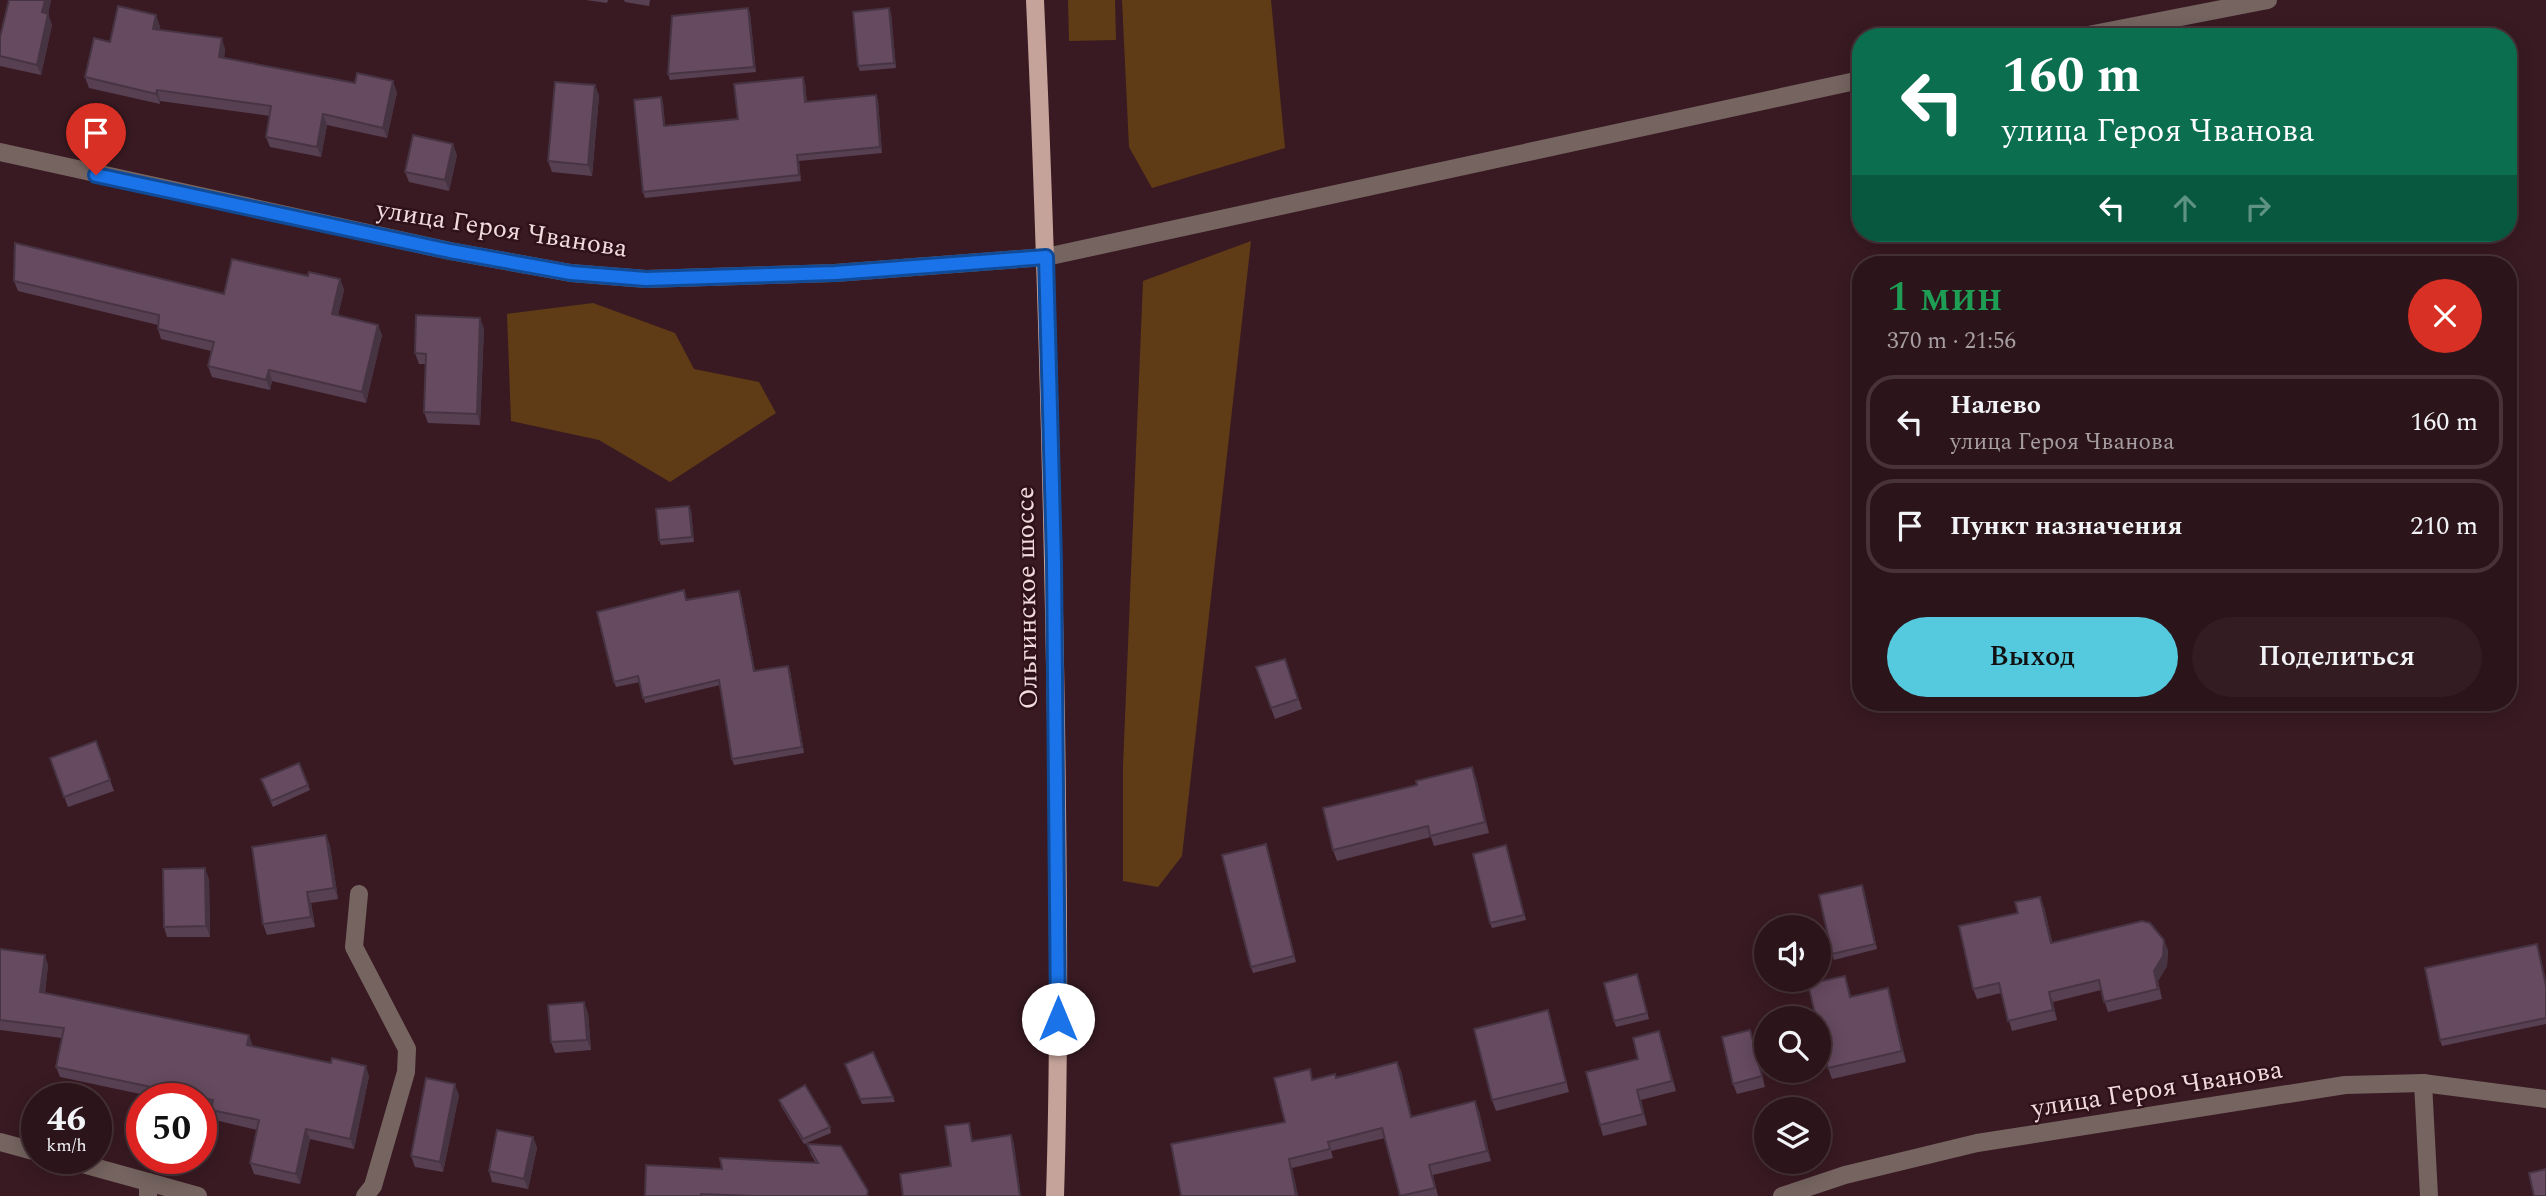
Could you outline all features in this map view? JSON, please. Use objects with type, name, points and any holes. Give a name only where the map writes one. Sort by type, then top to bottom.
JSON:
[{"type":"main road","name":"Ольгинское шоссе","points":[[1035,0],[1046,257],[1058,894],[1055,1196]]},
{"type":"street","points":[[2124,28],[2268,0]]},
{"type":"street","name":"улица Героя Чванова","points":[[0,152],[450,251],[571,273],[646,279],[835,273],[1046,257],[1852,82]]},
{"type":"street","points":[[359,894],[354,947],[407,1049],[405,1072],[395,1110],[373,1186],[365,1196]]},
{"type":"street","name":"улица Героя Чванова","points":[[1782,1196],[1845,1175],[1977,1143],[2345,1085],[2423,1083],[2546,1099]]},
{"type":"street","points":[[2423,1083],[2429,1196]]},
{"type":"street","points":[[0,1142],[21,1148]]},
{"type":"street","points":[[106,1174],[148,1189],[198,1196]]},
{"type":"shaded area","points":[[1068,0],[1115,0],[1116,40],[1069,41]]},
{"type":"shaded area","points":[[1122,0],[1271,0],[1285,148],[1152,188],[1129,147]]},
{"type":"shaded area","points":[[1251,241],[1182,856],[1158,887],[1123,881],[1123,767],[1143,281]]},
{"type":"shaded area","points":[[593,303],[675,333],[694,369],[759,382],[776,413],[670,482],[599,440],[511,421],[507,314]]},
{"type":"building","points":[[9,0],[45,0],[42,12],[48,14],[37,65],[0,56],[0,37]]},
{"type":"building","points":[[118,6],[156,15],[153,29],[222,38],[219,57],[355,83],[357,73],[393,81],[383,128],[323,114],[317,147],[266,137],[271,106],[157,90],[156,94],[85,77],[94,38],[110,42]]},
{"type":"building","points":[[748,8],[754,67],[668,74],[672,16]]},
{"type":"building","points":[[889,8],[894,63],[858,66],[853,12]]},
{"type":"building","points":[[803,77],[805,102],[876,95],[880,147],[797,155],[799,175],[643,192],[634,100],[661,97],[664,126],[738,119],[734,84]]},
{"type":"building","points":[[555,82],[595,85],[588,165],[548,161]]},
{"type":"building","points":[[413,135],[453,144],[445,180],[405,172]]},
{"type":"building","points":[[15,243],[224,294],[232,259],[308,276],[309,272],[340,279],[332,314],[378,325],[362,392],[269,370],[266,380],[208,366],[214,342],[158,329],[159,315],[14,281]]},
{"type":"building","points":[[416,315],[480,318],[477,414],[424,412],[426,354],[415,353]]},
{"type":"building","points":[[689,506],[692,537],[659,540],[656,509]]},
{"type":"building","points":[[684,590],[686,600],[739,591],[754,671],[788,666],[802,747],[732,759],[719,680],[643,698],[638,676],[614,682],[597,612]]},
{"type":"building","points":[[1285,659],[1298,699],[1271,708],[1256,667]]},
{"type":"building","points":[[96,741],[110,780],[64,797],[50,758]]},
{"type":"building","points":[[299,763],[308,785],[271,801],[261,779]]},
{"type":"building","points":[[1472,767],[1485,822],[1430,836],[1428,826],[1333,850],[1323,808],[1417,785],[1416,781]]},
{"type":"building","points":[[326,835],[334,888],[307,892],[311,917],[263,924],[252,847]]},
{"type":"building","points":[[1266,844],[1294,956],[1251,967],[1222,855]]},
{"type":"building","points":[[1506,845],[1524,915],[1490,923],[1473,854]]},
{"type":"building","points":[[205,868],[206,926],[164,927],[163,869]]},
{"type":"building","points":[[1862,885],[1875,944],[1832,954],[1831,915],[1823,915],[1819,895]]},
{"type":"building","points":[[2040,897],[2051,943],[2142,921],[2150,923],[2164,940],[2163,956],[2154,971],[2158,989],[2104,1002],[2099,980],[2049,992],[2053,1010],[2008,1021],[1999,983],[1973,989],[1959,926],[2018,913],[2015,902]]},
{"type":"building","points":[[2537,944],[2546,986],[2546,1018],[2440,1040],[2425,968]]},
{"type":"building","points":[[0,949],[45,955],[40,992],[249,1035],[247,1045],[331,1063],[332,1058],[366,1066],[350,1139],[306,1129],[296,1174],[250,1163],[259,1120],[217,1111],[217,1083],[132,1083],[56,1067],[64,1028],[0,1020]]},
{"type":"building","points":[[1637,974],[1647,1013],[1614,1021],[1604,983]]},
{"type":"building","points":[[1845,976],[1850,997],[1888,988],[1902,1051],[1831,1067],[1831,1006],[1813,1006],[1810,992],[1831,992],[1831,979]]},
{"type":"building","points":[[584,1002],[587,1040],[551,1042],[548,1005]]},
{"type":"building","points":[[1548,1010],[1566,1082],[1492,1100],[1474,1029]]},
{"type":"building","points":[[1750,1030],[1754,1045],[1754,1078],[1733,1084],[1722,1037]]},
{"type":"building","points":[[1659,1031],[1672,1081],[1637,1090],[1643,1114],[1600,1125],[1586,1072],[1638,1059],[1633,1038]]},
{"type":"building","points":[[873,1052],[893,1097],[860,1099],[845,1064]]},
{"type":"building","points":[[1397,1062],[1411,1117],[1475,1101],[1487,1151],[1429,1165],[1435,1188],[1400,1196],[1382,1128],[1328,1142],[1330,1149],[1289,1159],[1296,1196],[1181,1196],[1171,1144],[1285,1122],[1274,1078],[1310,1069],[1312,1080],[1335,1074],[1336,1078]]},
{"type":"building","points":[[426,1078],[455,1084],[440,1162],[411,1156]]},
{"type":"building","points":[[805,1085],[830,1127],[803,1139],[779,1100]]},
{"type":"building","points":[[969,1123],[972,1141],[1011,1135],[1020,1196],[903,1196],[900,1174],[951,1166],[945,1126]]},
{"type":"building","points":[[497,1130],[533,1137],[524,1179],[489,1171]]},
{"type":"building","points":[[807,1144],[841,1146],[868,1191],[867,1196],[645,1196],[646,1165],[722,1169],[720,1158],[818,1163]]},
{"type":"building","points":[[2546,1169],[2546,1196],[2534,1196],[2529,1173]]},
{"type":"route","points":[[96,175],[450,251],[571,273],[646,279],[835,273],[1046,257],[1054,562],[1058,1019]]}]
